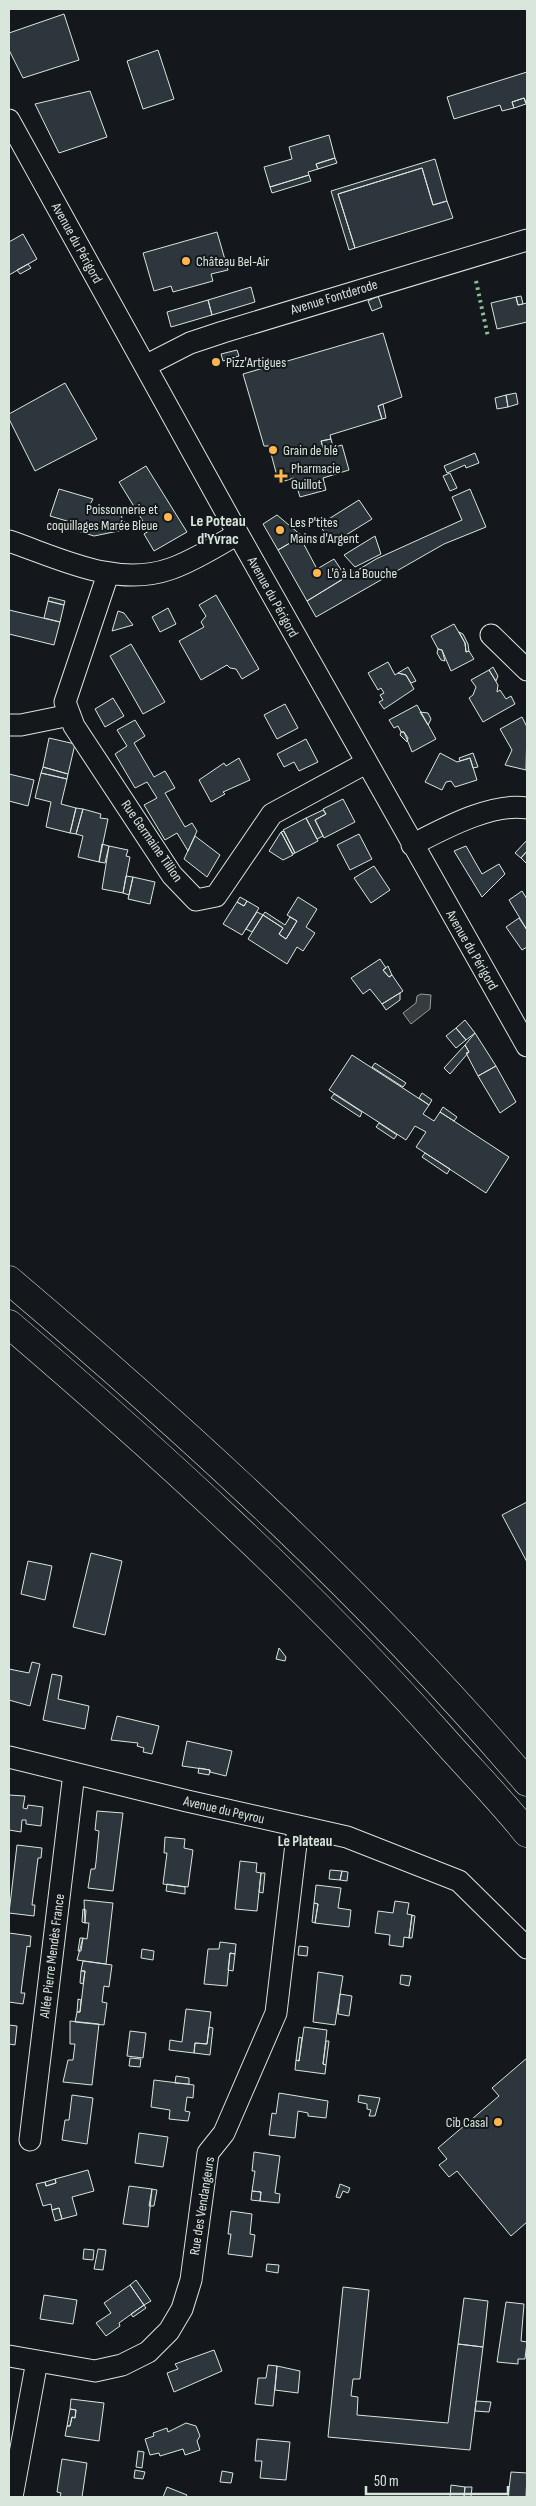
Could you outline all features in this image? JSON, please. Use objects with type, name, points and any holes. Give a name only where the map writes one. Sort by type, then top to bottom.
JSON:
[{"type":"highway","points":[[9,1280],[171,1420],[267,1508],[412,1652],[527,1782]]},
{"type":"highway","points":[[9,1324],[176,1470],[316,1603],[394,1684],[527,1833]]},
{"type":"street","name":"Avenue du Périgord","points":[[9,120],[366,763],[527,1046]]},
{"type":"street","name":"Avenue Fontderode","points":[[145,366],[190,343],[223,332],[527,240]]},
{"type":"street","points":[[9,541],[108,574],[133,576],[169,570],[238,534]]},
{"type":"street","name":"Rue Germaine Tillion","points":[[108,574],[65,702],[74,726],[172,875],[196,900],[216,896],[272,814],[366,763]]},
{"type":"street","points":[[491,635],[527,670]]},
{"type":"street","points":[[9,725],[21,725],[70,715]]},
{"type":"street","points":[[412,845],[484,813],[511,807],[527,808]]},
{"type":"street","name":"Avenue du Peyrou","points":[[9,1757],[298,1827],[347,1837],[459,1881],[527,1948]]},
{"type":"street","name":"Allée Pierre Mendès France","points":[[30,2140],[74,1773]]},
{"type":"street","name":"Rue des Vendangeurs","points":[[9,2356],[95,2371],[122,2365],[148,2352],[170,2332],[182,2309],[192,2280],[208,2153],[224,2133],[276,2013],[298,1827]]},
{"type":"street","points":[[12,2497],[37,2361]]},
{"type":"shaded area","points":[[421,994],[431,995],[430,1009],[411,1024],[403,1013],[416,1003],[417,996]]},
{"type":"building","points":[[64,14],[79,60],[23,78],[9,50],[9,33]]},
{"type":"building","points":[[158,50],[174,99],[143,109],[127,61]]},
{"type":"building","points":[[527,72],[527,104],[524,98],[512,102],[514,108],[502,111],[500,105],[454,119],[447,97]]},
{"type":"building","points":[[90,91],[107,137],[59,153],[35,104]]},
{"type":"building","points":[[524,98],[526,104],[514,108],[512,102]]},
{"type":"building","points":[[329,135],[335,158],[316,164],[318,169],[308,172],[309,175],[270,187],[264,167],[292,159],[289,147]]},
{"type":"building","points":[[335,158],[337,163],[318,169],[316,164]]},
{"type":"building","points":[[435,159],[447,201],[433,205],[422,168],[338,194],[355,248],[349,250],[331,191]]},
{"type":"building","points":[[422,168],[433,205],[447,201],[453,218],[355,248],[338,194]]},
{"type":"building","points":[[309,175],[311,181],[272,193],[270,187]]},
{"type":"building","name":"Château Bel-Air","points":[[217,232],[228,270],[211,274],[213,281],[173,292],[171,286],[154,291],[143,253]]},
{"type":"building","points":[[23,234],[37,259],[9,275],[9,242]]},
{"type":"building","points":[[28,264],[31,268],[20,274],[17,270]]},
{"type":"building","points":[[251,287],[255,302],[212,315],[208,300]]},
{"type":"building","points":[[378,296],[382,307],[372,311],[368,301]]},
{"type":"building","points":[[521,296],[523,304],[518,305],[516,297]]},
{"type":"building","points":[[516,297],[518,305],[527,303],[527,322],[497,329],[491,303]]},
{"type":"building","points":[[208,300],[212,315],[171,327],[167,312]]},
{"type":"building","points":[[383,333],[402,397],[378,406],[382,419],[330,435],[331,439],[321,441],[324,450],[342,445],[349,470],[323,478],[326,490],[300,497],[294,478],[281,482],[278,480],[269,446],[264,446],[243,374]]},
{"type":"building","points":[[237,350],[239,356],[223,361],[221,354]]},
{"type":"building","points":[[65,383],[97,439],[35,471],[9,419],[9,414]]},
{"type":"building","points":[[516,393],[518,404],[508,407],[506,395]]},
{"type":"building","points":[[506,395],[508,407],[497,409],[495,398]]},
{"type":"building","points":[[383,404],[386,418],[382,419],[378,406]]},
{"type":"building","points":[[331,439],[333,447],[324,450],[321,441]]},
{"type":"building","points":[[475,453],[479,463],[466,468],[465,465],[447,473],[444,466]]},
{"type":"building","points":[[146,466],[187,532],[154,551],[144,534],[149,531],[119,482]]},
{"type":"building","points":[[450,473],[457,488],[450,491],[443,476]]},
{"type":"building","points":[[59,489],[93,499],[89,506],[100,511],[116,506],[128,529],[94,536],[75,530],[77,524],[50,516]]},
{"type":"building","points":[[470,489],[486,527],[444,544],[316,617],[307,601],[376,559],[462,520],[452,497]]},
{"type":"building","points":[[359,500],[372,519],[333,543],[319,525]]},
{"type":"building","name":"Les P'tites Mains d'Argent","points":[[277,515],[302,536],[278,550],[263,524]]},
{"type":"building","points":[[375,536],[381,554],[355,567],[344,555]]},
{"type":"building","name":"L'ô à La Bouche","points":[[300,537],[317,569],[334,559],[346,577],[307,601],[278,550]]},
{"type":"building","points":[[216,595],[259,669],[242,679],[236,669],[230,668],[227,665],[201,680],[179,641],[204,627],[201,622],[206,616],[199,605]]},
{"type":"building","points":[[49,597],[65,601],[64,605],[48,601]]},
{"type":"building","points":[[48,601],[64,605],[60,622],[44,618]]},
{"type":"building","points":[[168,608],[176,624],[160,632],[152,617]]},
{"type":"building","points":[[9,610],[60,622],[54,645],[9,634]]},
{"type":"building","points":[[118,611],[124,613],[133,625],[112,631]]},
{"type":"building","points":[[454,624],[465,643],[466,652],[469,651],[474,659],[451,671],[442,650],[438,649],[431,636]]},
{"type":"building","points":[[459,632],[463,634],[469,651],[466,652],[465,643]]},
{"type":"building","points":[[131,644],[165,702],[143,714],[110,656]]},
{"type":"building","points":[[438,649],[442,650],[445,661],[441,660],[437,653]]},
{"type":"building","points":[[388,662],[395,675],[398,673],[406,675],[414,689],[384,709],[379,702],[383,700],[380,695],[384,693],[381,688],[378,690],[368,673]]},
{"type":"building","points":[[408,667],[416,681],[411,683],[406,675],[398,673]]},
{"type":"building","points":[[493,667],[498,676],[496,681],[489,670]]},
{"type":"building","points":[[489,670],[498,685],[497,692],[500,690],[506,699],[511,696],[515,704],[483,722],[469,698],[473,695],[476,687],[471,680]]},
{"type":"building","points":[[113,698],[124,716],[105,727],[95,709]]},
{"type":"building","points":[[285,704],[298,728],[277,739],[264,715]]},
{"type":"building","points":[[417,705],[436,739],[412,752],[404,732],[401,732],[398,726],[394,728],[389,720]]},
{"type":"building","points":[[420,712],[428,713],[431,719],[428,725]]},
{"type":"building","points":[[522,717],[527,727],[526,770],[505,765],[512,750],[500,729]]},
{"type":"building","points":[[135,720],[145,736],[134,743],[154,777],[165,771],[175,788],[165,793],[185,827],[192,823],[197,831],[188,851],[177,833],[165,840],[144,805],[157,798],[147,782],[135,788],[115,754],[127,746],[117,730]]},
{"type":"building","points":[[401,732],[404,732],[408,738],[407,742],[400,735]]},
{"type":"building","points":[[49,738],[75,744],[68,774],[43,767]]},
{"type":"building","points":[[306,739],[318,762],[299,771],[294,762],[284,767],[277,754]]},
{"type":"building","points":[[440,753],[457,762],[470,758],[477,780],[455,787],[451,781],[446,782],[442,790],[425,782]]},
{"type":"building","points":[[473,753],[478,767],[473,768],[470,758],[460,761],[459,758]]},
{"type":"building","points":[[239,758],[250,780],[223,792],[225,794],[211,802],[199,780],[224,763],[226,766]]},
{"type":"building","points":[[43,767],[68,774],[67,779],[41,773]]},
{"type":"building","points":[[41,773],[67,779],[61,804],[76,808],[70,833],[46,827],[51,802],[35,798]]},
{"type":"building","points":[[9,774],[34,780],[28,806],[9,801]]},
{"type":"building","points":[[343,799],[355,822],[324,838],[315,820],[326,814],[323,809]]},
{"type":"building","points":[[76,808],[83,809],[76,834],[70,833]]},
{"type":"building","points":[[83,809],[101,814],[100,818],[108,819],[99,862],[78,857],[83,836],[76,834]]},
{"type":"building","points":[[323,810],[326,814],[315,820],[323,836],[317,839],[306,818]]},
{"type":"building","points":[[306,818],[318,841],[295,853],[283,830]]},
{"type":"building","points":[[284,831],[295,853],[293,854],[281,832]]},
{"type":"building","points":[[281,832],[293,855],[283,860],[269,851]]},
{"type":"building","points":[[359,834],[372,859],[350,870],[337,845]]},
{"type":"building","points":[[195,836],[220,855],[207,877],[184,859]]},
{"type":"building","points":[[527,840],[527,851],[521,858],[515,853]]},
{"type":"building","points":[[102,844],[109,846],[105,863],[99,862]]},
{"type":"building","points":[[109,846],[128,850],[126,856],[130,857],[123,893],[102,889]]},
{"type":"building","points":[[466,846],[482,874],[499,864],[505,874],[482,897],[454,851]]},
{"type":"building","points":[[527,851],[527,864],[521,858]]},
{"type":"building","points":[[374,866],[390,890],[371,903],[354,878]]},
{"type":"building","points":[[126,876],[133,877],[129,895],[123,893]]},
{"type":"building","points":[[133,877],[155,882],[150,904],[128,899]]},
{"type":"building","points":[[522,891],[527,899],[527,930],[509,900]]},
{"type":"building","points":[[240,897],[247,901],[244,906],[237,902]]},
{"type":"building","points":[[298,897],[317,909],[306,927],[315,933],[303,951],[297,947],[287,964],[248,939],[263,915],[283,928],[279,934],[286,939],[297,921],[287,915]]},
{"type":"building","points":[[247,901],[259,908],[242,935],[223,924],[237,902],[244,906]]},
{"type":"building","points":[[257,912],[263,915],[252,932],[246,929]]},
{"type":"building","points":[[265,912],[285,925],[290,917],[297,921],[286,939],[279,934],[283,928],[263,915]]},
{"type":"building","points":[[519,918],[527,930],[527,947],[522,950],[506,927]]},
{"type":"building","points":[[380,959],[386,968],[383,970],[389,977],[392,975],[403,991],[382,1004],[370,989],[363,994],[351,978]]},
{"type":"building","points":[[388,966],[392,975],[389,977],[383,970]]},
{"type":"building","points":[[400,993],[400,1000],[386,1010],[382,1004]]},
{"type":"building","points":[[465,1020],[475,1033],[466,1040],[456,1028]]},
{"type":"building","points":[[456,1028],[466,1040],[456,1048],[446,1036]]},
{"type":"building","points":[[475,1033],[496,1066],[478,1076],[466,1053],[469,1052],[465,1045]]},
{"type":"building","points":[[465,1045],[469,1052],[450,1074],[444,1068]]},
{"type":"building","points":[[352,1055],[429,1105],[423,1114],[434,1121],[440,1112],[509,1157],[486,1193],[416,1147],[426,1132],[415,1126],[406,1140],[329,1090]]},
{"type":"building","points":[[375,1063],[406,1083],[403,1087],[372,1067]]},
{"type":"building","points":[[496,1066],[516,1102],[500,1113],[478,1076]]},
{"type":"building","points":[[422,1093],[432,1100],[429,1105],[419,1098]]},
{"type":"building","points":[[334,1094],[362,1112],[360,1117],[331,1098]]},
{"type":"building","points":[[443,1107],[457,1117],[454,1121],[440,1112]]},
{"type":"building","points":[[379,1123],[397,1135],[394,1139],[376,1127]]},
{"type":"building","points":[[425,1153],[450,1169],[447,1174],[422,1157]]},
{"type":"building","points":[[527,1502],[527,1562],[502,1515]]},
{"type":"building","points":[[91,1553],[122,1561],[105,1635],[73,1627]]},
{"type":"building","points":[[28,1561],[52,1566],[45,1600],[21,1594]]},
{"type":"building","points":[[279,1648],[286,1657],[285,1661],[276,1659]]},
{"type":"building","points":[[32,1662],[40,1664],[30,1706],[9,1700],[9,1669],[29,1673]]},
{"type":"building","points":[[52,1674],[62,1676],[58,1699],[89,1706],[85,1729],[43,1720]]},
{"type":"building","points":[[117,1716],[159,1726],[152,1754],[143,1752],[144,1748],[137,1746],[138,1743],[111,1740]]},
{"type":"building","points":[[187,1741],[232,1751],[226,1776],[210,1772],[210,1770],[182,1766]]},
{"type":"building","points":[[199,1768],[210,1770],[209,1775],[198,1773]]},
{"type":"building","points":[[9,1795],[25,1796],[23,1808],[27,1809],[28,1805],[43,1807],[41,1826],[26,1824],[26,1820],[22,1820],[21,1832],[9,1830]]},
{"type":"building","points":[[97,1811],[123,1813],[113,1891],[88,1888],[91,1869],[95,1869],[96,1862],[99,1831],[95,1830]]},
{"type":"building","points":[[165,1837],[185,1839],[184,1848],[193,1850],[188,1887],[163,1884],[167,1853],[164,1853]]},
{"type":"building","points":[[17,1845],[42,1848],[41,1858],[38,1858],[32,1905],[35,1905],[34,1916],[9,1913]]},
{"type":"building","points":[[240,1861],[257,1863],[256,1872],[261,1873],[257,1911],[235,1909]]},
{"type":"building","points":[[330,1870],[342,1871],[340,1880],[329,1879]]},
{"type":"building","points":[[342,1871],[348,1872],[347,1881],[340,1880]]},
{"type":"building","points":[[261,1873],[265,1873],[263,1893],[259,1892]]},
{"type":"building","points":[[167,1884],[185,1887],[185,1894],[166,1891]]},
{"type":"building","points":[[316,1885],[341,1888],[338,1908],[351,1910],[349,1927],[315,1923],[318,1904],[314,1903]]},
{"type":"building","points":[[84,1900],[113,1903],[106,1964],[77,1960],[83,1938],[87,1939],[89,1923],[85,1923]]},
{"type":"building","points":[[395,1901],[409,1903],[407,1914],[412,1915],[409,1938],[404,1937],[403,1947],[389,1945],[390,1935],[375,1933],[378,1911],[393,1913]]},
{"type":"building","points":[[314,1903],[318,1904],[315,1923],[312,1922]]},
{"type":"building","points":[[83,1909],[86,1910],[85,1923],[82,1922]]},
{"type":"building","points":[[412,1915],[415,1916],[412,1938],[409,1938]]},
{"type":"building","points":[[9,1933],[31,1936],[30,1947],[27,1946],[21,1993],[25,1993],[23,2004],[9,2002]]},
{"type":"building","points":[[80,1938],[83,1938],[81,1951],[78,1951]]},
{"type":"building","points":[[220,1942],[236,1944],[235,1954],[230,1953],[227,1986],[204,1984],[208,1949],[219,1949]]},
{"type":"building","points":[[299,1946],[308,1947],[307,1956],[298,1955]]},
{"type":"building","points":[[142,1949],[154,1951],[153,1960],[141,1958]]},
{"type":"building","points":[[230,1953],[235,1954],[233,1971],[228,1970]]},
{"type":"building","points":[[83,1961],[112,1965],[109,1987],[104,1986],[102,2002],[107,2003],[104,2025],[75,2022],[77,2012],[80,2012],[85,1971],[81,1971]]},
{"type":"building","points":[[81,1971],[85,1971],[83,1984],[80,1983]]},
{"type":"building","points":[[318,1972],[343,1976],[335,2025],[313,2022]]},
{"type":"building","points":[[401,1975],[411,1976],[409,1986],[400,1984]]},
{"type":"building","points":[[340,1994],[352,1996],[349,2016],[338,2014]]},
{"type":"building","points":[[78,1999],[81,2000],[80,2012],[77,2012]]},
{"type":"building","points":[[186,2009],[211,2012],[207,2044],[195,2043],[194,2053],[169,2050],[170,2040],[182,2042]]},
{"type":"building","points":[[70,2021],[99,2024],[92,2085],[63,2082],[68,2060],[73,2060],[75,2044],[70,2044]]},
{"type":"building","points":[[9,2025],[17,2026],[15,2045],[9,2044]]},
{"type":"building","points":[[209,2027],[213,2028],[210,2055],[194,2053],[195,2043],[207,2044]]},
{"type":"building","points":[[304,2027],[327,2030],[323,2064],[326,2065],[325,2074],[295,2070],[296,2060],[299,2061]]},
{"type":"building","points":[[130,2031],[146,2033],[143,2058],[127,2056]]},
{"type":"building","points":[[299,2037],[302,2038],[299,2061],[296,2060]]},
{"type":"building","points":[[326,2041],[329,2041],[326,2065],[323,2064]]},
{"type":"building","points":[[130,2058],[141,2059],[140,2067],[129,2066]]},
{"type":"building","name":"Cib Casal","points":[[527,2058],[527,2222],[511,2236],[457,2171],[449,2177],[439,2165],[447,2159],[438,2148],[499,2096],[492,2088]]},
{"type":"building","points":[[176,2076],[189,2078],[189,2084],[175,2083]]},
{"type":"building","points":[[154,2080],[194,2085],[193,2098],[187,2097],[185,2111],[190,2112],[188,2121],[169,2119],[170,2110],[151,2107]]},
{"type":"building","points":[[279,2093],[328,2101],[326,2118],[308,2116],[308,2113],[298,2111],[295,2138],[269,2135],[272,2113],[276,2114]]},
{"type":"building","points":[[72,2095],[93,2098],[87,2144],[62,2140],[65,2120],[69,2120]]},
{"type":"building","points":[[359,2095],[380,2098],[375,2116],[369,2116],[371,2110],[367,2109],[367,2104],[358,2102]]},
{"type":"building","points":[[139,2133],[168,2137],[163,2167],[135,2163]]},
{"type":"building","points":[[254,2152],[280,2156],[275,2193],[280,2194],[279,2203],[260,2201],[261,2192],[252,2191],[255,2171],[252,2171]]},
{"type":"building","points":[[88,2170],[94,2191],[72,2197],[77,2215],[62,2219],[59,2208],[52,2210],[51,2204],[43,2206],[36,2184],[45,2182],[46,2186],[56,2183],[55,2179]]},
{"type":"building","points":[[55,2179],[56,2183],[46,2186],[45,2182]]},
{"type":"building","points":[[340,2184],[350,2188],[348,2193],[343,2191],[340,2198],[336,2197]]},
{"type":"building","points":[[129,2186],[152,2189],[148,2227],[123,2224]]},
{"type":"building","points":[[152,2189],[157,2190],[154,2206],[149,2206]]},
{"type":"building","points":[[252,2191],[261,2192],[260,2201],[251,2200]]},
{"type":"building","points":[[59,2208],[62,2219],[55,2221],[52,2210]]},
{"type":"building","points":[[231,2211],[252,2214],[250,2234],[255,2235],[252,2257],[228,2254],[231,2234],[228,2234]]},
{"type":"building","points":[[84,2249],[94,2250],[93,2260],[83,2259]]},
{"type":"building","points":[[98,2249],[106,2250],[103,2270],[94,2269]]},
{"type":"building","points":[[267,2264],[279,2265],[278,2273],[266,2271]]},
{"type":"building","points":[[136,2280],[151,2301],[144,2305],[130,2285]]},
{"type":"building","points":[[130,2285],[144,2305],[119,2323],[120,2326],[106,2336],[96,2323],[111,2313],[104,2303]]},
{"type":"building","points":[[343,2287],[369,2290],[360,2379],[353,2379],[351,2396],[358,2397],[357,2415],[448,2423],[458,2344],[483,2347],[470,2450],[328,2437]]},
{"type":"building","points":[[44,2295],[77,2300],[73,2324],[40,2319]]},
{"type":"building","points":[[464,2298],[488,2301],[483,2347],[458,2344]]},
{"type":"building","points":[[506,2302],[524,2304],[521,2341],[527,2342],[525,2359],[518,2359],[518,2364],[497,2362]]},
{"type":"building","points":[[144,2305],[146,2308],[133,2317],[131,2314]]},
{"type":"building","points":[[214,2350],[222,2371],[174,2392],[167,2373],[178,2369],[175,2364]]},
{"type":"building","points":[[268,2365],[277,2366],[273,2406],[255,2404],[258,2378],[266,2378]]},
{"type":"building","points":[[277,2366],[300,2371],[298,2393],[275,2390]]},
{"type":"building","points":[[71,2399],[104,2403],[99,2441],[65,2436],[67,2426],[70,2426],[72,2417],[75,2418],[76,2410],[70,2409]]},
{"type":"building","points":[[476,2401],[491,2402],[489,2412],[475,2411]]},
{"type":"building","points":[[70,2409],[76,2410],[75,2418],[72,2417],[70,2426],[67,2426]]},
{"type":"building","points":[[186,2423],[196,2426],[200,2436],[197,2441],[200,2450],[185,2455],[183,2449],[160,2456],[159,2453],[150,2455],[145,2439],[154,2436],[153,2433],[167,2428],[168,2432]]},
{"type":"building","points":[[257,2439],[290,2442],[286,2480],[260,2478],[262,2461],[255,2461]]},
{"type":"building","points":[[138,2451],[144,2452],[142,2468],[136,2467]]},
{"type":"building","points":[[62,2459],[87,2463],[82,2497],[60,2497],[61,2493],[57,2492]]},
{"type":"building","points":[[135,2470],[145,2472],[143,2479],[134,2478]]},
{"type":"building","points":[[222,2471],[233,2473],[231,2483],[220,2482]]},
{"type":"building","points":[[511,2472],[527,2473],[526,2497],[508,2497]]},
{"type":"building","points":[[451,2485],[465,2487],[464,2497],[450,2497]]},
{"type":"building","points":[[167,2487],[187,2495],[186,2497],[163,2497]]},
{"type":"building","points":[[465,2487],[472,2487],[471,2497],[464,2497]]},
{"type":"hedge","points":[[476,281],[488,337]]},
{"type":"place","name":"Château Bel-Air","points":[[186,261]]},
{"type":"place","name":"Pizz'Artigues","points":[[216,362]]},
{"type":"place","name":"Grain de blé","points":[[273,450]]},
{"type":"place","name":"Pharmacie Guillot","points":[[281,476]]},
{"type":"place","name":"Poissonnerie et coquillages Marée Bleue","points":[[168,517]]},
{"type":"place","name":"Les P'tites Mains d'Argent","points":[[280,530]]},
{"type":"place","name":"L'ô à La Bouche","points":[[317,573]]},
{"type":"place","name":"Cib Casal","points":[[498,2122]]},
{"type":"district","name":"Le Poteau d'Yvrac","points":[[218,530]]},
{"type":"district","name":"Le Plateau","points":[[305,1841]]}]
